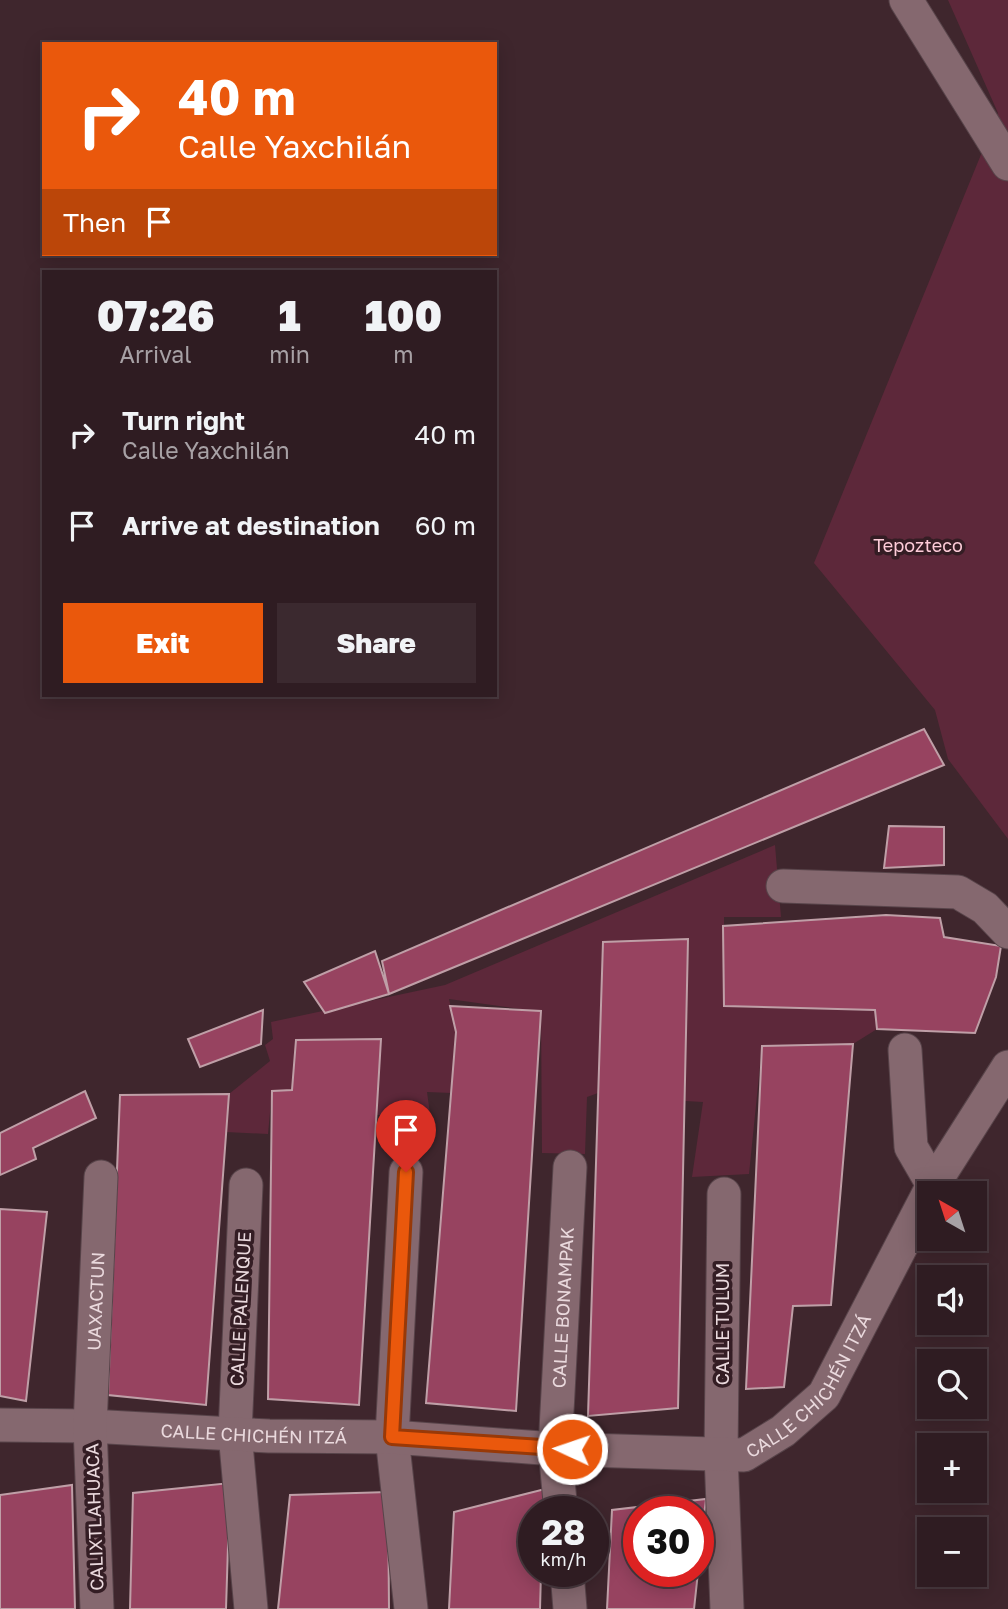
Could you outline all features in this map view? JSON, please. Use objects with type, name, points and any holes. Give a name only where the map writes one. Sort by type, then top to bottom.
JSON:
[{"type":"street","points":[[906,0],[1008,164]]},
{"type":"street","points":[[783,886],[958,892],[985,908],[1008,932]]},
{"type":"street","points":[[905,1050],[911,1147],[931,1181]]},
{"type":"street","name":"CALLE CHICHÉN ITZÁ","points":[[936,1181],[1008,1067]]},
{"type":"street","name":"CALLE BONAMPAK","points":[[559,1496],[555,1449],[570,1167]]},
{"type":"street","points":[[406,1172],[392,1437],[411,1609]]},
{"type":"street","name":"UAXACTUN","points":[[90,1426],[101,1177]]},
{"type":"street","name":"CALLE PALENQUE","points":[[246,1185],[234,1433],[251,1609]]},
{"type":"street","name":"CALLE TULUM","points":[[722,1454],[723,1194]]},
{"type":"street","name":"CALLE CHICHÉN ITZÁ","points":[[0,1425],[90,1426],[269,1436],[392,1437],[555,1449],[744,1455],[783,1431],[824,1395],[917,1216]]},
{"type":"street","name":"CALIXTLAHUACA","points":[[90,1426],[97,1609]]},
{"type":"street","points":[[722,1454],[727,1609]]},
{"type":"street","points":[[568,1587],[570,1609]]},
{"type":"green space","name":"Tepozteco","points":[[948,0],[1008,0],[1008,839],[948,759],[935,710],[814,563],[998,113]]},
{"type":"green space","points":[[775,845],[781,917],[724,917],[724,1006],[875,1010],[877,1029],[853,1044],[762,1046],[749,1174],[692,1177],[703,1102],[685,1101],[688,939],[603,942],[598,1093],[587,1097],[585,1154],[542,1153],[541,1012],[449,999],[456,1032],[452,1093],[427,1092],[430,1114],[421,1155],[389,1153],[391,1115],[376,1115],[380,1039],[297,1040],[292,1090],[272,1091],[268,1134],[226,1132],[229,1094],[270,1061],[265,1045],[273,1039],[271,1022],[445,985]]},
{"type":"building","points":[[924,729],[944,765],[389,994],[382,961]]},
{"type":"building","points":[[889,826],[944,827],[944,865],[884,868]]},
{"type":"building","points":[[886,915],[940,918],[944,937],[1001,946],[996,977],[975,1033],[877,1029],[875,1010],[724,1006],[723,926]]},
{"type":"building","points":[[688,939],[678,1408],[588,1416],[603,942]]},
{"type":"building","points":[[375,951],[389,994],[325,1013],[304,982]]},
{"type":"building","points":[[450,1006],[541,1011],[516,1411],[426,1403],[456,1032]]},
{"type":"building","points":[[263,1010],[261,1044],[200,1067],[188,1039]]},
{"type":"building","points":[[381,1039],[359,1405],[268,1399],[272,1091],[292,1090],[296,1040]]},
{"type":"building","points":[[853,1044],[831,1305],[793,1306],[784,1387],[746,1389],[762,1046]]},
{"type":"building","points":[[85,1091],[96,1118],[33,1148],[36,1159],[0,1175],[0,1133]]},
{"type":"building","points":[[229,1094],[206,1405],[108,1395],[120,1095]]},
{"type":"building","points":[[0,1209],[47,1212],[26,1401],[0,1396]]},
{"type":"building","points":[[230,1483],[226,1609],[130,1609],[133,1493]]},
{"type":"building","points":[[72,1485],[75,1609],[0,1609],[0,1495]]},
{"type":"building","points":[[545,1489],[545,1496],[518,1496],[518,1587],[541,1587],[540,1609],[449,1609],[454,1512]]},
{"type":"building","points":[[388,1492],[389,1609],[278,1609],[290,1495]]},
{"type":"building","points":[[623,1509],[623,1587],[696,1587],[694,1609],[607,1609],[612,1510]]},
{"type":"route","points":[[406,1172],[392,1437],[572,1449]]}]
